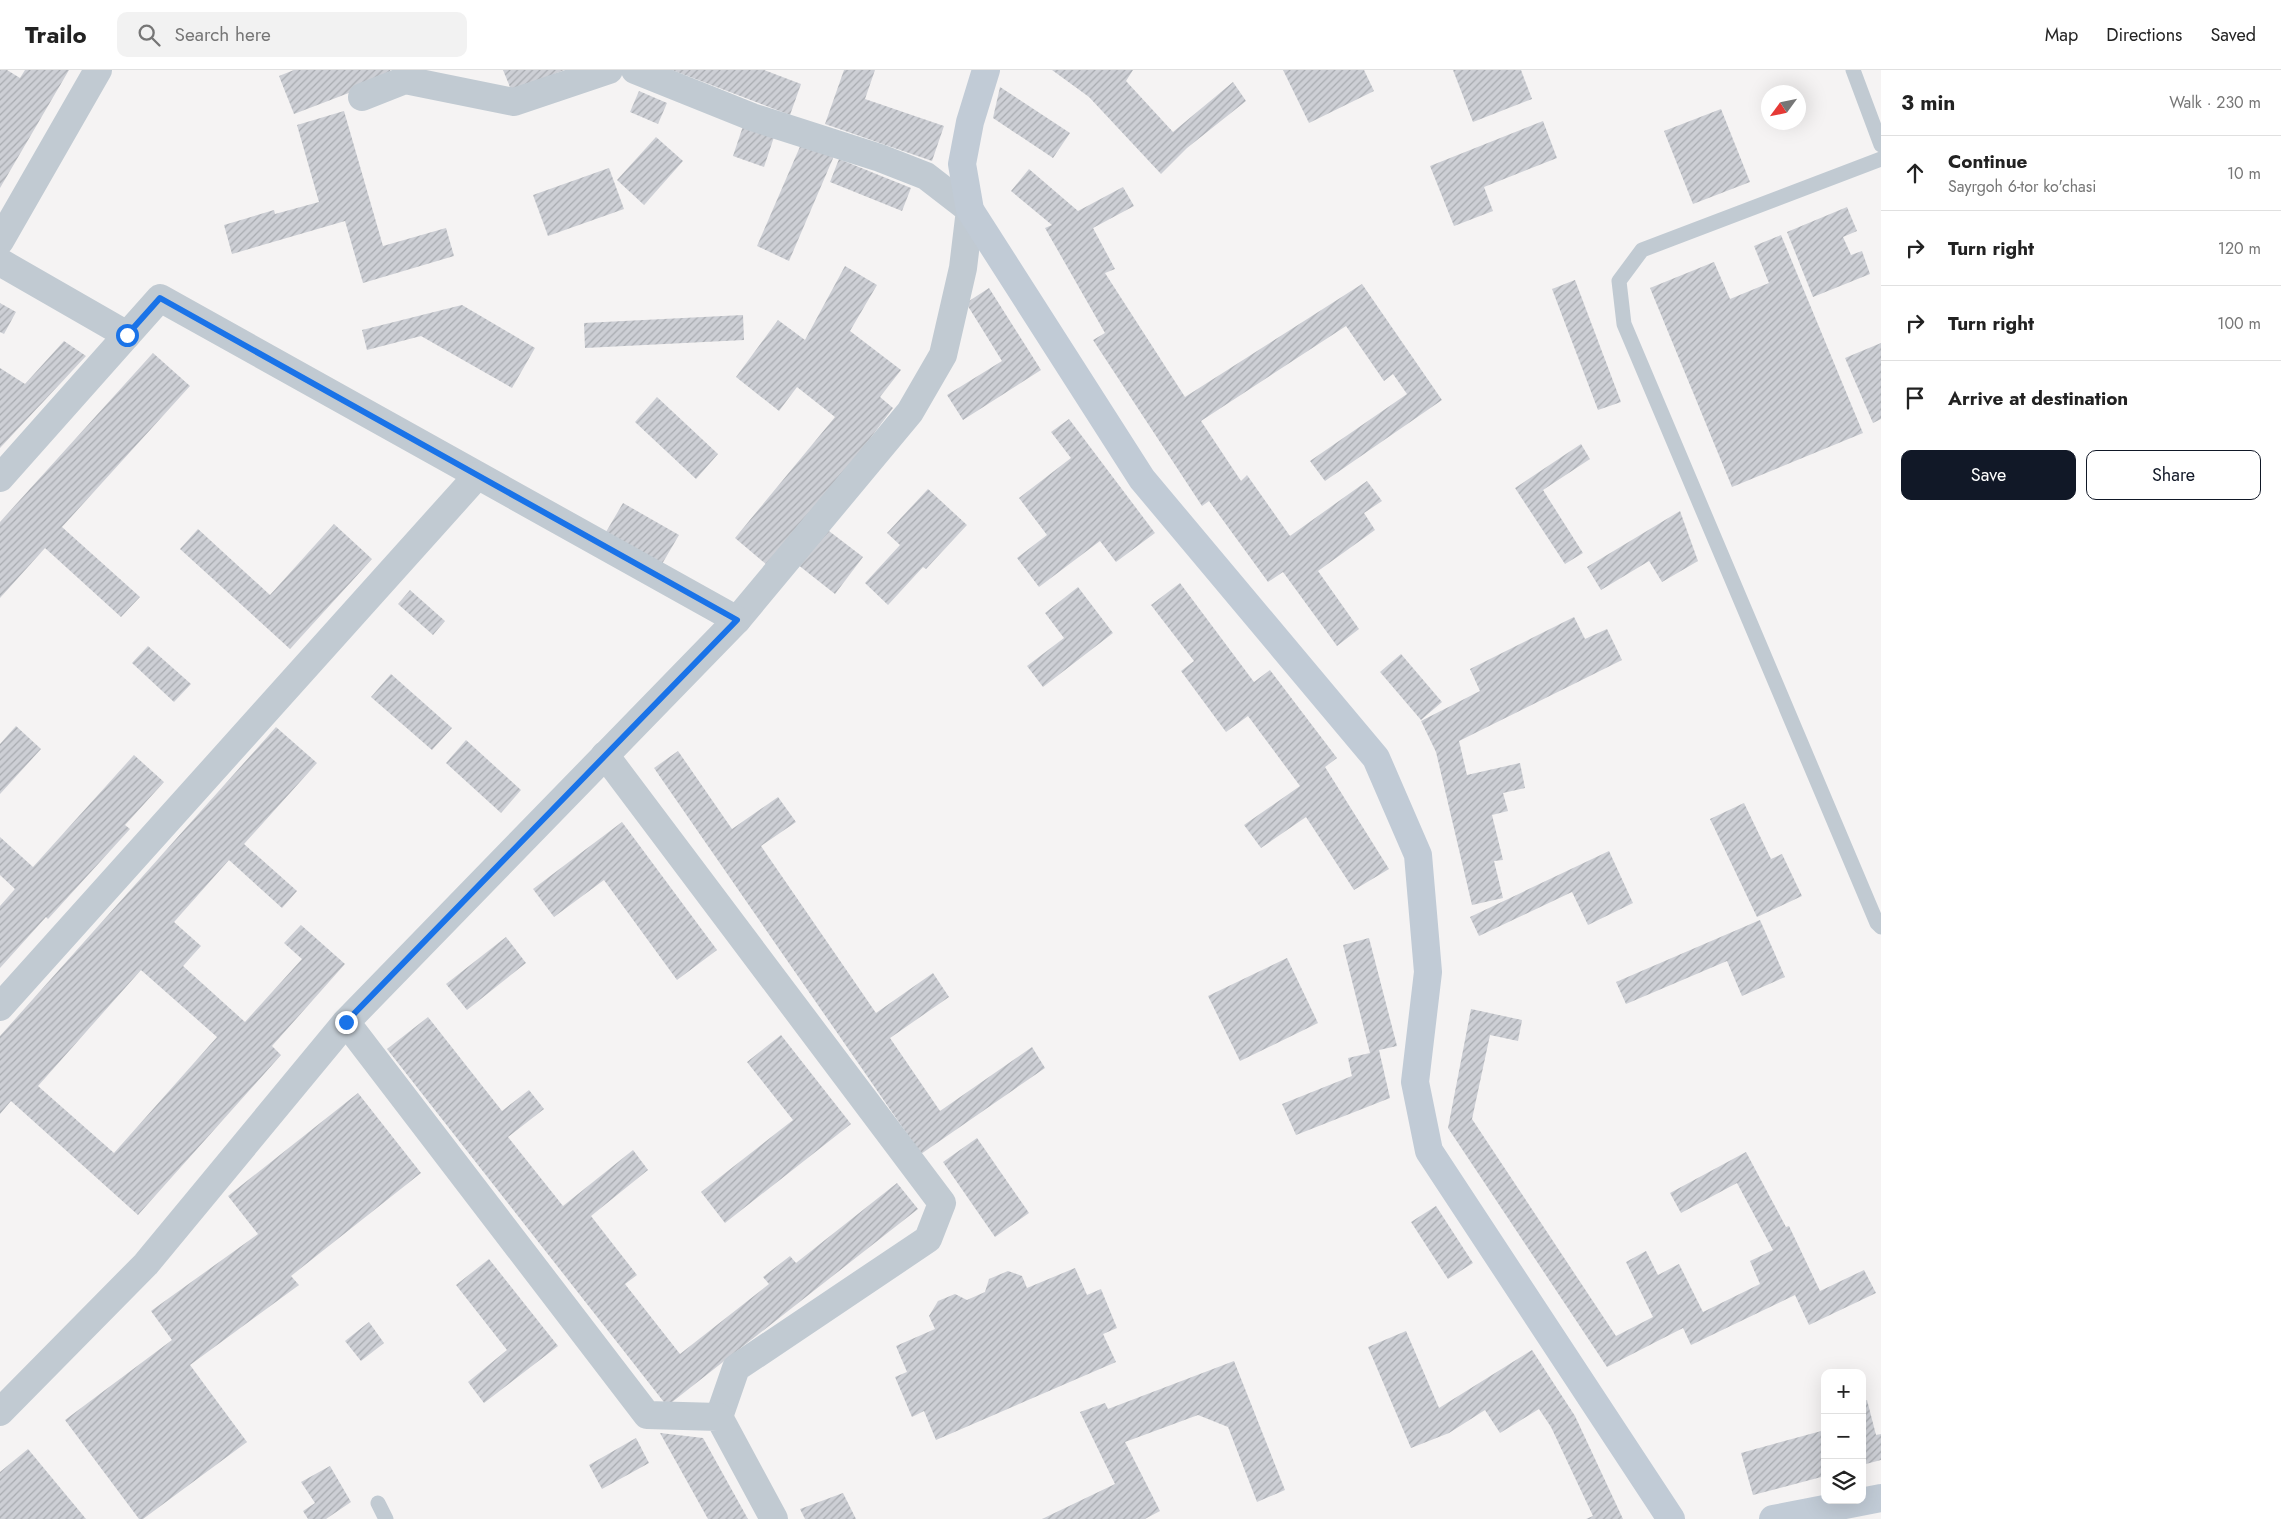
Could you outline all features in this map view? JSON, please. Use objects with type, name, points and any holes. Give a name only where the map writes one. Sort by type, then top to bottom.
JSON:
[{"type":"street","points":[[0,241],[98,70]]},
{"type":"street","points":[[362,97],[405,80],[514,102],[609,70]]},
{"type":"street","points":[[635,70],[752,118],[880,158],[926,176],[970,210],[1142,479],[1376,758],[1418,855],[1428,972],[1415,1082],[1429,1151],[1671,1519]]},
{"type":"street","points":[[0,1412],[146,1264],[346,1022],[737,620],[910,412],[943,355],[962,268],[970,210],[962,164],[970,122],[986,70]]},
{"type":"street","points":[[0,262],[127,335]]},
{"type":"street","points":[[0,478],[160,298],[737,620]]},
{"type":"street","points":[[0,1007],[477,476]]},
{"type":"street","points":[[605,755],[942,1203],[928,1239],[736,1368],[719,1418],[774,1519]]},
{"type":"street","points":[[346,1022],[647,1415],[719,1418]]},
{"type":"street","points":[[1773,1519],[1881,1498]]},
{"type":"lane","points":[[1853,70],[1881,145]]},
{"type":"lane","points":[[1881,159],[1642,250],[1619,281],[1624,324],[1877,923],[1881,927]]},
{"type":"lane","points":[[378,1504],[386,1519]]},
{"type":"building","points":[[0,70],[7,70],[20,78],[25,70],[69,70],[0,188]]},
{"type":"building","points":[[294,70],[390,70],[393,76],[294,114],[279,76]]},
{"type":"building","points":[[503,70],[564,70],[512,92]]},
{"type":"building","points":[[672,70],[764,70],[801,84],[790,115]]},
{"type":"building","points":[[844,70],[875,70],[865,99],[944,126],[932,161],[825,124]]},
{"type":"building","points":[[1052,70],[1133,70],[1126,81],[1173,132],[1233,82],[1246,101],[1187,148],[1161,174],[1089,97]]},
{"type":"building","points":[[1283,70],[1364,70],[1374,91],[1309,123]]},
{"type":"building","points":[[1453,70],[1521,70],[1532,99],[1473,122]]},
{"type":"building","points":[[1000,87],[1070,133],[1053,158],[993,118]]},
{"type":"building","points":[[639,91],[667,103],[658,124],[630,112]]},
{"type":"building","points":[[1721,109],[1750,182],[1693,204],[1664,131]]},
{"type":"building","points":[[344,111],[383,246],[446,228],[454,256],[363,283],[345,221],[232,254],[224,225],[274,210],[275,214],[319,202],[297,125]]},
{"type":"building","points":[[1543,121],[1557,158],[1484,187],[1493,211],[1454,226],[1430,166]]},
{"type":"building","points":[[743,126],[774,137],[764,167],[733,156]]},
{"type":"building","points":[[656,137],[683,161],[644,205],[617,180]]},
{"type":"building","points":[[802,142],[834,156],[789,261],[757,246]]},
{"type":"building","points":[[839,159],[911,188],[902,211],[830,182]]},
{"type":"building","points":[[609,168],[624,209],[548,236],[533,195]]},
{"type":"building","points":[[1029,169],[1078,211],[1123,187],[1134,206],[1093,228],[1115,269],[1105,273],[1185,397],[1362,284],[1442,400],[1325,481],[1310,461],[1407,394],[1393,374],[1384,381],[1346,326],[1201,421],[1241,481],[1247,475],[1290,536],[1367,481],[1382,501],[1364,513],[1375,530],[1318,571],[1359,629],[1337,646],[1283,572],[1268,582],[1209,501],[1202,506],[1093,340],[1105,333],[1045,228],[1052,225],[1011,191]]},
{"type":"building","points":[[1847,207],[1857,231],[1843,237],[1851,255],[1862,251],[1870,274],[1813,297],[1787,232]]},
{"type":"building","points":[[1781,235],[1863,433],[1732,487],[1650,288],[1714,262],[1730,299],[1769,283],[1754,246]]},
{"type":"building","points":[[845,266],[877,285],[850,331],[901,370],[880,397],[893,408],[853,461],[767,565],[735,538],[835,417],[797,387],[779,411],[736,377],[778,320],[805,340]]},
{"type":"building","points":[[1575,280],[1621,402],[1598,410],[1552,289]]},
{"type":"building","points":[[989,288],[1041,370],[963,420],[947,395],[1002,361],[966,303]]},
{"type":"building","points":[[0,303],[16,312],[4,334],[0,332]]},
{"type":"building","points":[[462,305],[535,348],[512,388],[421,336],[367,350],[362,330]]},
{"type":"building","points":[[743,315],[744,340],[585,348],[584,323]]},
{"type":"building","points":[[64,341],[86,356],[0,448],[0,368],[25,384]]},
{"type":"building","points":[[1881,343],[1881,419],[1873,423],[1845,358]]},
{"type":"building","points":[[153,353],[190,386],[62,527],[140,597],[121,617],[45,548],[0,598],[0,522]]},
{"type":"building","points":[[657,397],[718,454],[696,479],[635,422]]},
{"type":"building","points":[[1069,419],[1155,533],[1116,562],[1100,541],[1039,587],[1017,558],[1047,535],[1019,498],[1071,458],[1051,432]]},
{"type":"building","points":[[1581,444],[1590,459],[1543,490],[1583,553],[1565,564],[1515,488]]},
{"type":"building","points":[[928,489],[967,525],[926,569],[923,567],[888,605],[865,583],[900,545],[887,533]]},
{"type":"building","points":[[623,503],[679,535],[662,564],[606,532]]},
{"type":"building","points":[[1680,511],[1698,561],[1662,582],[1649,561],[1601,590],[1587,567]]},
{"type":"building","points":[[334,524],[372,559],[290,649],[180,549],[198,529],[270,595]]},
{"type":"building","points":[[825,528],[863,557],[835,594],[797,564]]},
{"type":"building","points":[[1180,583],[1254,682],[1270,670],[1337,758],[1325,767],[1389,869],[1354,890],[1306,817],[1261,848],[1244,825],[1300,786],[1248,716],[1226,732],[1181,671],[1194,661],[1151,605]]},
{"type":"building","points":[[1078,587],[1113,633],[1043,687],[1027,666],[1064,638],[1045,613]]},
{"type":"building","points":[[410,590],[445,621],[433,635],[398,604]]},
{"type":"building","points":[[1574,617],[1585,639],[1607,629],[1622,660],[1459,741],[1467,775],[1520,763],[1525,788],[1503,793],[1508,811],[1492,815],[1503,860],[1494,861],[1503,898],[1472,905],[1436,752],[1421,721],[1480,691],[1470,669]]},
{"type":"building","points":[[148,646],[191,684],[174,702],[132,663]]},
{"type":"building","points":[[1401,654],[1442,702],[1421,720],[1380,672]]},
{"type":"building","points":[[391,674],[452,728],[432,750],[371,697]]},
{"type":"building","points":[[16,726],[41,749],[0,794],[0,744]]},
{"type":"building","points":[[276,727],[317,763],[244,844],[297,891],[282,908],[229,860],[174,922],[201,946],[183,966],[245,1022],[302,959],[284,943],[301,925],[345,964],[272,1046],[281,1055],[138,1215],[11,1101],[0,1114],[0,1036]],"holes":[[[141,970],[217,1037],[114,1153],[38,1086]]]},
{"type":"building","points":[[466,740],[521,790],[501,813],[446,763]]},
{"type":"building","points":[[678,751],[732,829],[778,797],[796,822],[761,846],[876,1013],[933,973],[949,997],[890,1038],[940,1111],[1032,1047],[1045,1068],[921,1154],[654,768]]},
{"type":"building","points":[[134,755],[164,782],[125,825],[130,829],[48,919],[46,917],[0,968],[0,906],[15,889],[0,875],[0,837],[33,867]]},
{"type":"building","points":[[1744,803],[1771,859],[1782,854],[1802,896],[1757,917],[1710,819]]},
{"type":"building","points":[[622,822],[717,950],[677,980],[604,880],[554,917],[533,889]]},
{"type":"building","points":[[1609,851],[1633,903],[1588,925],[1572,892],[1479,936],[1470,917]]},
{"type":"building","points":[[1760,920],[1785,977],[1742,996],[1727,961],[1626,1004],[1616,982]]},
{"type":"building","points":[[506,937],[526,963],[467,1010],[446,984]]},
{"type":"building","points":[[1369,938],[1397,1046],[1379,1050],[1390,1098],[1296,1135],[1282,1104],[1352,1076],[1348,1058],[1370,1053],[1343,945]]},
{"type":"building","points":[[1287,958],[1318,1023],[1240,1061],[1208,996]]},
{"type":"building","points":[[1471,1009],[1522,1020],[1518,1041],[1490,1035],[1472,1119],[1616,1336],[1653,1317],[1626,1262],[1646,1251],[1658,1275],[1679,1264],[1703,1312],[1760,1284],[1750,1261],[1773,1250],[1737,1183],[1681,1213],[1670,1193],[1746,1152],[1786,1227],[1789,1226],[1820,1291],[1864,1270],[1876,1293],[1809,1325],[1795,1295],[1691,1345],[1683,1328],[1607,1367],[1448,1128]]},
{"type":"building","points":[[428,1017],[502,1111],[529,1090],[544,1109],[508,1137],[563,1206],[633,1150],[648,1170],[591,1216],[637,1275],[625,1284],[680,1354],[769,1284],[763,1277],[790,1256],[796,1263],[897,1183],[918,1209],[667,1406],[387,1049]]},
{"type":"building","points":[[781,1035],[851,1124],[725,1223],[701,1192],[793,1120],[747,1062]]},
{"type":"building","points":[[358,1093],[421,1173],[291,1276],[299,1285],[190,1365],[247,1442],[143,1519],[139,1519],[65,1420],[172,1340],[151,1311],[258,1234],[228,1196]]},
{"type":"building","points":[[977,1138],[1029,1213],[995,1237],[943,1162]]},
{"type":"building","points":[[1436,1206],[1473,1263],[1448,1279],[1411,1222]]},
{"type":"building","points":[[489,1259],[558,1346],[484,1403],[468,1382],[507,1350],[456,1285]]},
{"type":"building","points":[[1075,1268],[1087,1295],[1101,1289],[1117,1328],[1103,1334],[1116,1362],[936,1440],[924,1411],[912,1417],[895,1377],[907,1372],[896,1346],[935,1329],[929,1316],[938,1301],[955,1294],[967,1300],[985,1292],[989,1279],[1008,1271],[1022,1276],[1027,1288]]},
{"type":"building","points":[[369,1322],[384,1343],[361,1361],[345,1341]]},
{"type":"building","points":[[1406,1331],[1439,1408],[1532,1350],[1575,1416],[1623,1519],[1586,1519],[1593,1516],[1551,1427],[1539,1409],[1500,1433],[1485,1410],[1449,1433],[1411,1448],[1368,1347]]},
{"type":"building","points":[[1234,1361],[1285,1490],[1257,1502],[1228,1427],[1198,1415],[1125,1442],[1160,1511],[1145,1519],[1042,1519],[1115,1484],[1080,1412],[1105,1403],[1108,1409]]},
{"type":"building","points":[[1866,1400],[1876,1435],[1881,1434],[1881,1460],[1866,1464],[1866,1414]]},
{"type":"building","points":[[1821,1431],[1821,1477],[1753,1495],[1741,1453]]},
{"type":"building","points":[[660,1433],[703,1438],[748,1519],[708,1519]]},
{"type":"building","points":[[636,1438],[649,1463],[602,1489],[589,1465]]},
{"type":"building","points":[[28,1449],[86,1519],[0,1519],[0,1472]]},
{"type":"building","points":[[330,1466],[351,1502],[326,1519],[308,1519],[303,1511],[315,1503],[301,1482]]},
{"type":"building","points":[[843,1493],[856,1519],[805,1519],[800,1509]]},
{"type":"route","points":[[127,335],[160,298],[737,620],[346,1022]]}]
